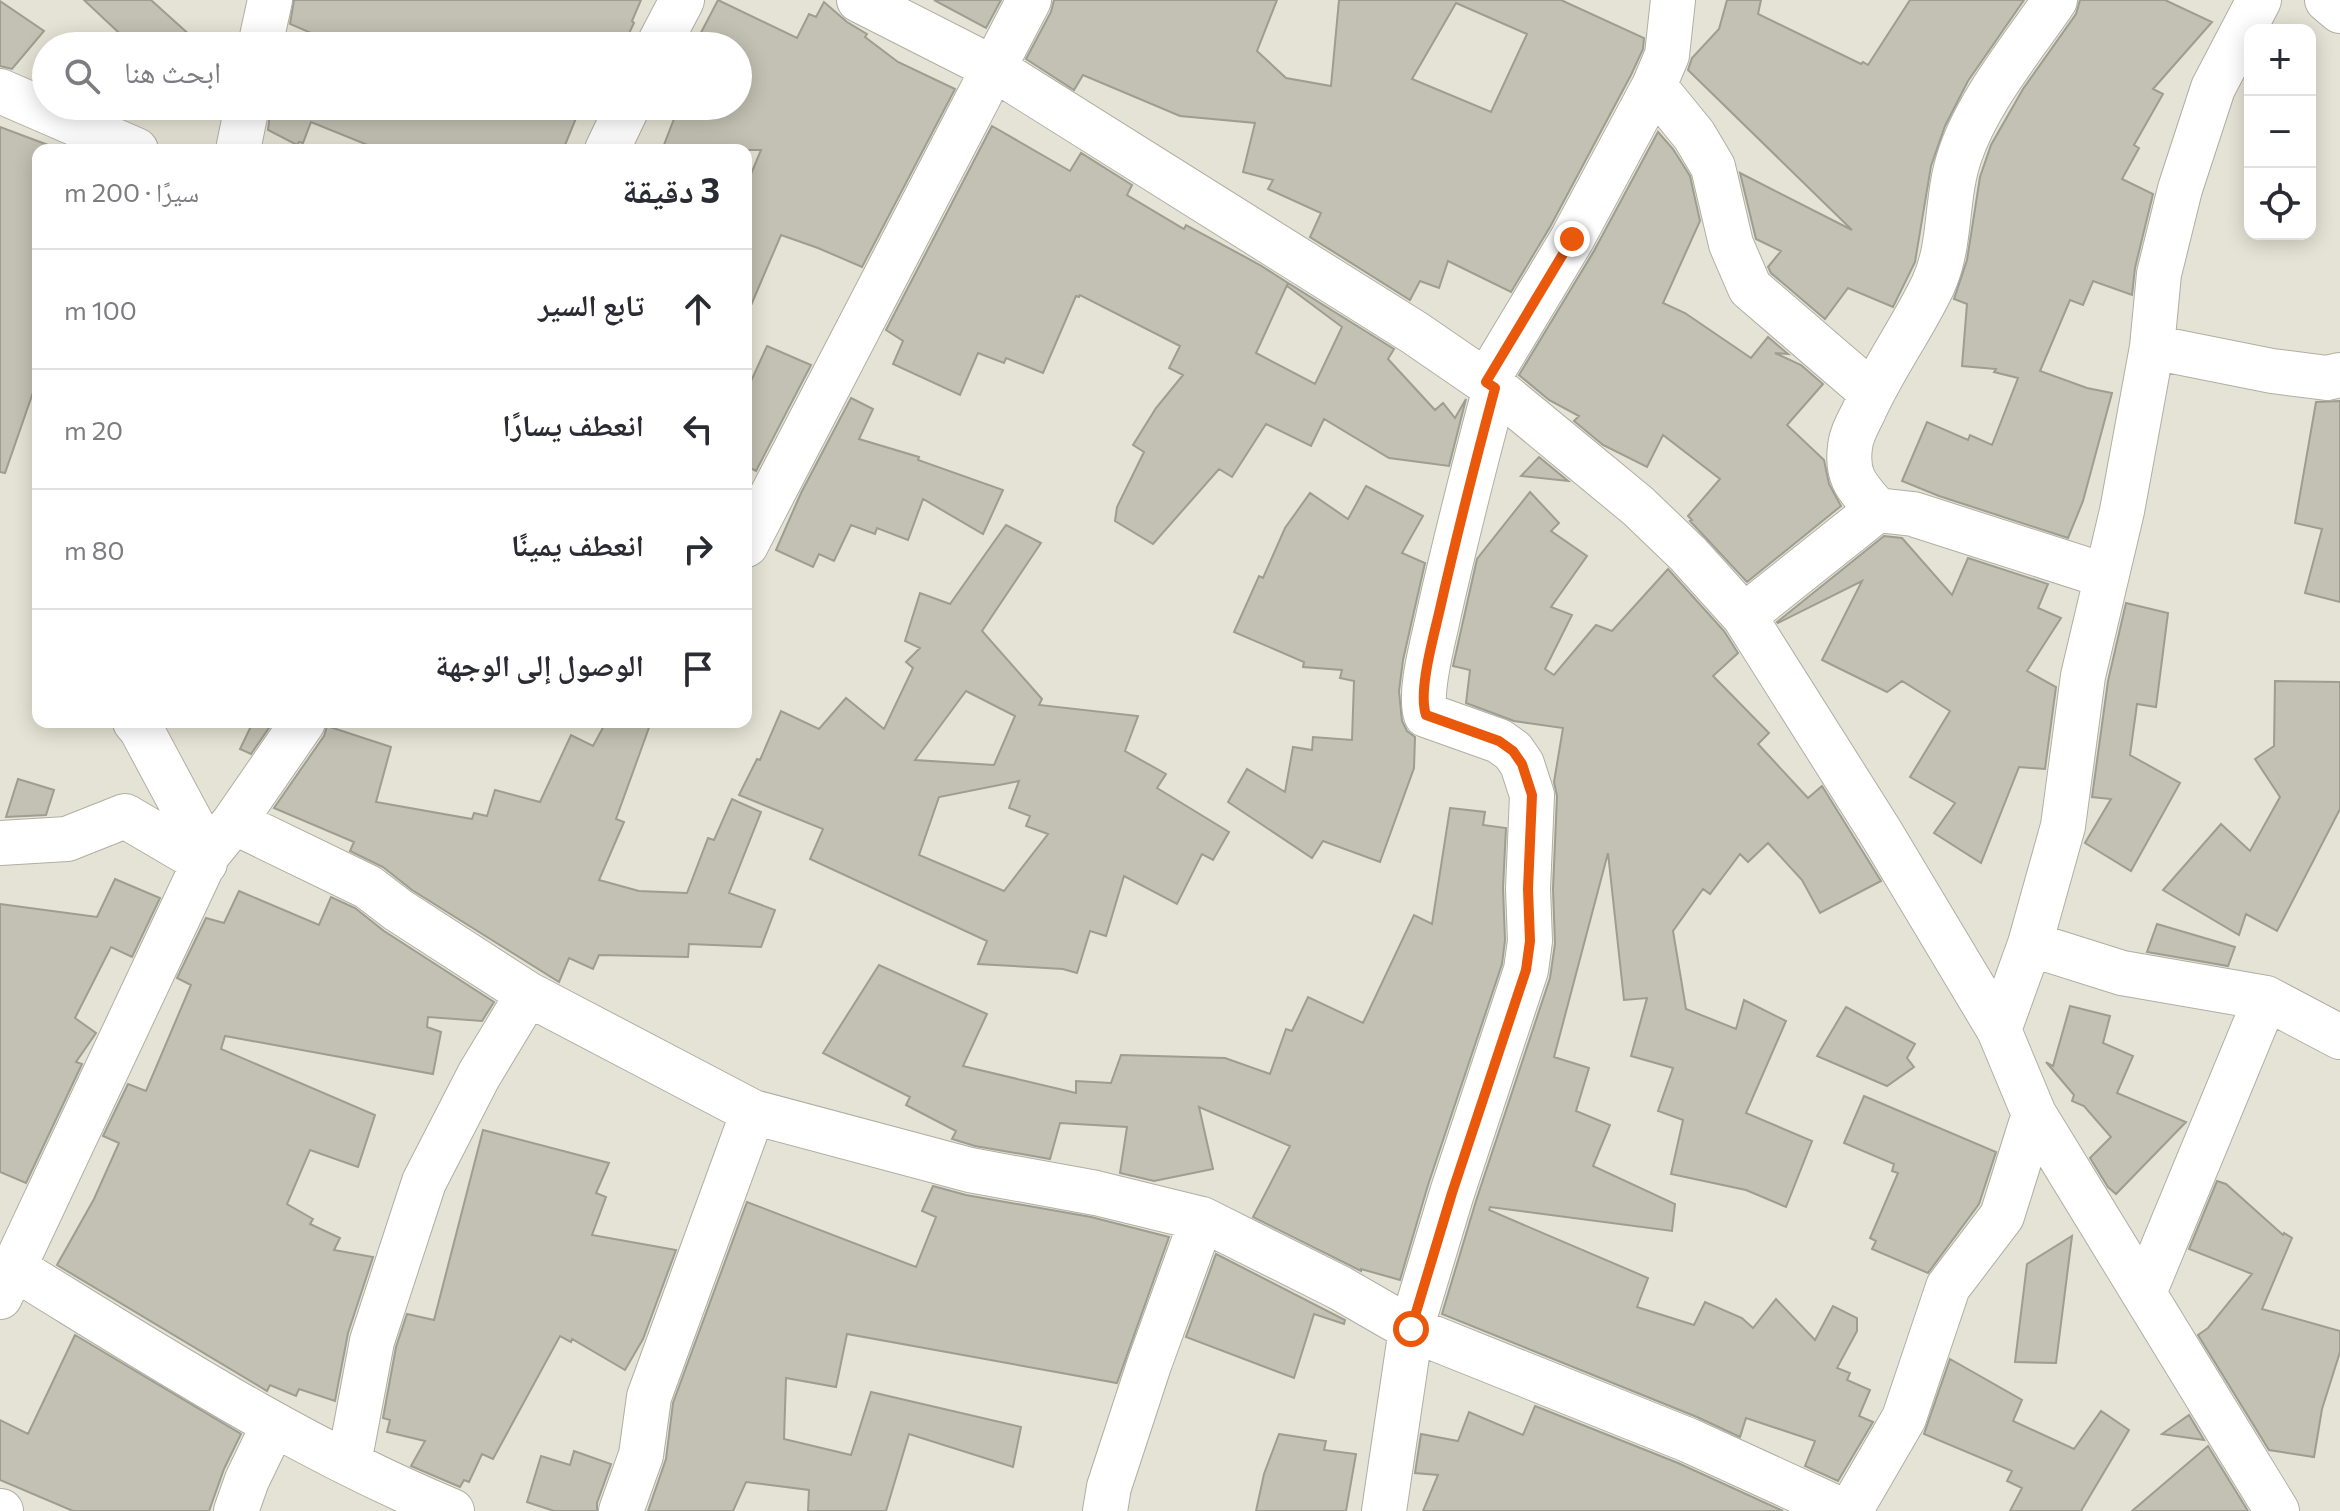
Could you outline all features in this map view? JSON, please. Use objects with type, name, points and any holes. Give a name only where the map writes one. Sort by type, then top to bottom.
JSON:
[{"type":"street","points":[[263,32],[270,0]]},
{"type":"street","points":[[665,32],[682,0]]},
{"type":"street","points":[[859,0],[993,68],[1415,333],[1491,385],[1638,506],[1688,554],[1744,616],[1881,833],[1999,1030],[2034,1114],[2277,1511]]},
{"type":"street","points":[[752,533],[1029,0]]},
{"type":"street","points":[[1384,1511],[1411,1329],[1457,1177],[1526,970],[1530,941],[1528,889],[1532,795],[1522,764],[1513,751],[1499,741],[1426,715],[1423,707],[1428,665],[1491,385],[1654,86],[1667,55],[1673,0]]},
{"type":"street","points":[[2055,0],[1976,116],[1951,190],[1943,257],[1933,284],[1872,393],[1850,443],[1849,464],[1854,483],[1877,510],[1913,514],[2106,576]]},
{"type":"street","points":[[1999,1030],[2030,944],[2063,826],[2083,676],[2122,511],[2152,347],[2159,274],[2180,189],[2213,88],[2259,0]]},
{"type":"street","points":[[2327,0],[2340,11]]},
{"type":"street","points":[[1654,86],[1694,135],[1713,167],[1731,244],[1750,288],[1872,393]]},
{"type":"street","points":[[0,91],[32,105]]},
{"type":"street","points":[[67,120],[122,144]]},
{"type":"street","points":[[239,144],[244,120]]},
{"type":"street","points":[[610,144],[621,120]]},
{"type":"street","points":[[2152,347],[2272,371],[2327,378],[2340,375]]},
{"type":"street","points":[[1744,616],[1877,510]]},
{"type":"street","points":[[140,728],[216,846]]},
{"type":"street","points":[[299,728],[216,846],[7,1282],[405,1492],[452,1511]]},
{"type":"street","points":[[0,843],[67,839],[125,816],[216,846],[368,887],[398,910],[528,994],[753,1112],[970,1170],[1096,1193],[1202,1219],[1340,1288],[1411,1329],[1688,1440],[1843,1511]]},
{"type":"street","points":[[2030,944],[2122,973],[2266,998],[2340,1037]]},
{"type":"street","points":[[349,1463],[372,1341],[424,1182],[479,1075],[528,994]]},
{"type":"street","points":[[2144,1293],[2266,998]]},
{"type":"street","points":[[621,1511],[641,1455],[649,1397],[753,1112]]},
{"type":"street","points":[[1850,1511],[1904,1418],[1948,1287],[2002,1216],[2034,1114]]},
{"type":"street","points":[[1105,1511],[1109,1487],[1149,1365],[1202,1219]]},
{"type":"street","points":[[236,1511],[274,1424]]},
{"type":"building","points":[[84,0],[151,0],[186,32],[118,32]]},
{"type":"building","points":[[294,0],[641,0],[630,32],[309,32],[290,24]]},
{"type":"building","points":[[718,0],[797,38],[809,14],[816,17],[824,2],[898,62],[955,89],[862,267],[781,235],[752,303],[752,172],[761,150],[752,150],[752,144],[664,144],[674,120],[752,120],[752,32],[701,32]]},
{"type":"building","points":[[934,0],[1001,0],[986,28]]},
{"type":"building","points":[[1054,0],[1277,0],[1257,51],[1286,78],[1331,86],[1339,0],[1561,0],[1644,38],[1643,49],[1631,75],[1550,227],[1511,292],[1448,261],[1439,288],[1420,281],[1410,300],[1310,237],[1321,213],[1268,189],[1273,180],[1243,172],[1255,123],[1180,116],[1083,75],[1074,90],[1026,59],[1051,12]],"holes":[[[1456,3],[1527,34],[1491,112],[1412,79]]]},
{"type":"building","points":[[1727,0],[1761,0],[1758,14],[1868,65],[1910,0],[2024,0],[1968,81],[1945,126],[1931,166],[1915,262],[1893,307],[1848,288],[1825,319],[1771,273],[1768,267],[1781,251],[1756,239],[1740,173],[1852,230],[1688,70],[1692,58],[1719,29]]},
{"type":"building","points":[[2080,0],[2165,0],[2212,22],[2153,89],[2163,94],[2134,145],[2139,148],[2122,179],[2153,194],[2135,268],[2132,295],[2093,281],[2083,305],[2070,300],[2040,371],[2087,388],[2112,393],[2083,501],[2068,538],[1902,481],[1927,422],[1968,440],[1970,435],[1992,445],[2018,378],[1994,372],[1996,369],[1962,366],[1967,304],[1954,299],[1967,260],[1980,177],[1991,145],[2023,89],[2076,14]]},
{"type":"building","points":[[0,1],[44,31],[32,32],[32,45],[12,69],[0,66]]},
{"type":"building","points":[[269,120],[575,120],[565,144],[365,144],[311,122],[303,143],[295,144],[268,130]]},
{"type":"building","points":[[992,126],[1070,171],[1081,153],[1132,185],[1127,195],[1184,229],[1186,225],[1260,265],[1394,349],[1388,359],[1435,410],[1443,403],[1455,418],[1466,399],[1449,466],[1389,458],[1324,419],[1311,446],[1266,424],[1232,477],[1219,469],[1153,544],[1115,521],[1117,507],[1144,452],[1133,445],[1156,408],[1183,375],[1169,368],[1180,346],[1080,295],[1076,296],[1043,373],[1006,358],[1004,363],[978,353],[960,395],[893,364],[903,341],[886,330]],"holes":[[[1288,283],[1287,286],[1342,327],[1315,384],[1256,353]]]},
{"type":"building","points":[[0,127],[45,144],[32,144],[32,395],[5,473],[0,472]]},
{"type":"building","points":[[1658,132],[1690,176],[1700,221],[1663,303],[1685,313],[1751,358],[1768,337],[1788,354],[1775,353],[1801,365],[1823,384],[1787,425],[1824,460],[1829,484],[1841,506],[1747,582],[1688,516],[1720,479],[1663,435],[1647,467],[1603,445],[1574,421],[1579,416],[1549,400],[1519,375],[1594,251]]},
{"type":"building","points":[[767,346],[811,365],[756,471],[752,469],[752,379]]},
{"type":"building","points":[[851,398],[873,409],[859,439],[919,457],[918,460],[1003,490],[983,534],[923,499],[908,540],[877,528],[875,534],[851,525],[834,561],[819,554],[813,567],[776,550],[801,493]]},
{"type":"building","points":[[2340,401],[2340,602],[2305,593],[2322,529],[2295,523],[2316,402]]},
{"type":"building","points":[[1539,457],[1568,481],[1521,476]]},
{"type":"building","points":[[1366,486],[1423,516],[1402,553],[1425,563],[1399,691],[1402,721],[1407,731],[1415,737],[1414,768],[1380,862],[1323,841],[1312,858],[1228,802],[1247,769],[1285,792],[1293,747],[1312,750],[1313,737],[1352,740],[1354,681],[1340,678],[1342,670],[1303,667],[1304,662],[1234,632],[1285,528],[1310,493],[1348,519]]},
{"type":"building","points":[[1530,492],[1559,523],[1551,531],[1587,556],[1551,607],[1572,615],[1545,669],[1554,675],[1596,625],[1612,631],[1668,569],[1724,631],[1738,653],[1713,676],[1769,733],[1758,744],[1808,798],[1822,786],[1881,881],[1820,913],[1802,880],[1768,843],[1748,862],[1740,854],[1710,894],[1703,889],[1673,931],[1686,1009],[1736,1029],[1744,1000],[1786,1021],[1746,1113],[1812,1141],[1786,1207],[1746,1190],[1671,1174],[1683,1120],[1658,1111],[1673,1068],[1631,1056],[1647,998],[1624,1000],[1608,853],[1554,1057],[1589,1068],[1576,1111],[1610,1125],[1593,1166],[1675,1204],[1672,1231],[1490,1207],[1489,1210],[1648,1278],[1637,1307],[1694,1325],[1705,1302],[1742,1318],[1753,1328],[1776,1299],[1815,1340],[1833,1306],[1857,1318],[1857,1331],[1837,1368],[1850,1373],[1847,1380],[1870,1390],[1859,1416],[1873,1422],[1838,1481],[1805,1466],[1815,1441],[1746,1418],[1740,1437],[1442,1314],[1550,978],[1555,944],[1553,889],[1557,796],[1554,782],[1563,728],[1514,721],[1466,703],[1470,670],[1453,666],[1477,559]]},
{"type":"building","points":[[1006,525],[1041,543],[982,631],[1042,699],[1039,705],[1138,716],[1125,751],[1166,774],[1157,788],[1229,832],[1213,860],[1202,854],[1177,904],[1124,876],[1106,936],[1090,931],[1077,973],[1063,969],[978,964],[987,941],[810,859],[823,829],[739,795],[757,759],[760,760],[781,711],[819,729],[846,698],[884,729],[913,668],[906,662],[920,648],[905,641],[920,593],[950,604]],"holes":[[[966,691],[1015,716],[994,765],[915,760]],[[1019,781],[1009,808],[1030,816],[1026,826],[1048,834],[1004,891],[919,855],[939,797]]]},
{"type":"building","points":[[1884,536],[1902,538],[1952,595],[1968,558],[2048,584],[2038,608],[2061,618],[2027,671],[2056,687],[2045,769],[2019,767],[1981,863],[1934,833],[1955,803],[1910,777],[1950,711],[1902,681],[1887,692],[1822,660],[1862,581],[1777,622]]},
{"type":"building","points":[[2126,603],[2168,613],[2156,707],[2137,704],[2130,755],[2180,783],[2131,871],[2085,843],[2111,799],[2092,797],[2108,681]]},
{"type":"building","points":[[2275,681],[2340,682],[2340,809],[2277,931],[2246,914],[2239,935],[2163,890],[2221,824],[2250,851],[2280,797],[2255,759],[2274,746]]},
{"type":"building","points":[[250,728],[269,728],[251,754],[240,749]]},
{"type":"building","points":[[326,728],[391,747],[376,802],[472,819],[474,813],[487,816],[495,790],[540,802],[571,735],[593,746],[603,728],[649,728],[616,819],[624,822],[599,880],[639,891],[687,893],[708,838],[714,840],[732,799],[761,812],[729,893],[775,910],[761,947],[689,944],[688,957],[599,955],[593,969],[569,958],[559,982],[412,890],[383,867],[350,851],[354,842],[274,808]]},
{"type":"building","points":[[18,779],[54,790],[46,815],[6,817]]},
{"type":"building","points":[[1450,808],[1485,812],[1483,825],[1506,828],[1503,888],[1505,940],[1502,964],[1428,1185],[1400,1280],[1361,1271],[1253,1217],[1290,1146],[1199,1107],[1213,1169],[1154,1181],[1120,1173],[1127,1127],[1060,1123],[1050,1159],[975,1146],[952,1139],[956,1131],[906,1105],[910,1097],[823,1053],[879,965],[987,1014],[963,1066],[1076,1093],[1076,1081],[1111,1083],[1121,1055],[1225,1058],[1270,1074],[1286,1029],[1292,1031],[1308,997],[1363,1023],[1414,915],[1432,924]]},
{"type":"building","points":[[115,879],[160,898],[132,957],[111,947],[75,1018],[96,1033],[76,1062],[82,1064],[26,1183],[0,1172],[0,904],[97,917]]},
{"type":"building","points":[[239,891],[319,925],[331,897],[355,908],[384,931],[494,1002],[482,1021],[428,1017],[427,1027],[441,1032],[433,1074],[225,1036],[221,1049],[375,1115],[358,1167],[310,1150],[287,1204],[313,1219],[310,1224],[340,1238],[334,1250],[373,1257],[348,1333],[335,1401],[299,1389],[296,1396],[270,1385],[267,1391],[57,1265],[94,1199],[119,1143],[103,1136],[128,1084],[146,1091],[191,985],[177,978],[206,918],[224,923]]},
{"type":"building","points":[[2157,924],[2235,947],[2228,966],[2147,952]]},
{"type":"building","points":[[2070,1006],[2110,1016],[2103,1043],[2133,1056],[2117,1093],[2186,1122],[2116,1194],[2090,1158],[2111,1137],[2084,1106],[2072,1101],[2074,1095],[2046,1062],[2053,1066]]},
{"type":"building","points":[[1846,1007],[1915,1044],[1907,1058],[1914,1067],[1887,1086],[1817,1056]]},
{"type":"building","points":[[1864,1096],[1996,1152],[1979,1204],[1928,1273],[1872,1249],[1876,1241],[1870,1238],[1898,1173],[1892,1171],[1894,1164],[1844,1143]]},
{"type":"building","points":[[483,1130],[609,1163],[596,1193],[606,1197],[592,1235],[676,1250],[643,1339],[625,1370],[572,1339],[571,1342],[560,1336],[493,1459],[482,1454],[469,1482],[464,1480],[460,1487],[411,1466],[425,1441],[387,1432],[390,1420],[383,1418],[396,1347],[407,1314],[434,1320]]},
{"type":"building","points":[[2217,1181],[2226,1184],[2283,1235],[2292,1238],[2262,1309],[2340,1331],[2340,1352],[2322,1409],[2314,1457],[2269,1450],[2198,1335],[2208,1328],[2252,1274],[2189,1249]]},
{"type":"building","points":[[933,1186],[966,1195],[1091,1217],[1169,1237],[1117,1383],[847,1334],[836,1387],[786,1378],[784,1439],[851,1455],[871,1392],[1021,1427],[1013,1467],[909,1434],[886,1511],[808,1511],[809,1490],[746,1482],[733,1511],[648,1511],[666,1459],[673,1403],[747,1202],[916,1267],[936,1217],[922,1211]]},
{"type":"building","points":[[2072,1236],[2056,1363],[2015,1362],[2027,1264]]},
{"type":"building","points":[[1216,1254],[1345,1320],[1344,1324],[1314,1314],[1294,1378],[1186,1337]]},
{"type":"building","points":[[75,1335],[241,1434],[209,1511],[73,1511],[0,1480],[0,1420],[28,1434]]},
{"type":"building","points":[[1950,1359],[2022,1400],[2013,1421],[2074,1449],[2101,1411],[2129,1430],[2081,1511],[2010,1511],[2022,1488],[2007,1481],[2012,1471],[1924,1434]]},
{"type":"building","points":[[1535,1406],[1678,1463],[1783,1511],[1423,1511],[1438,1475],[1415,1473],[1421,1434],[1458,1441],[1469,1412],[1523,1435]]},
{"type":"building","points":[[2189,1415],[2204,1440],[2162,1434]]},
{"type":"building","points":[[1279,1434],[1326,1441],[1324,1450],[1356,1454],[1346,1511],[1256,1511],[1264,1474]]},
{"type":"building","points":[[2208,1446],[2248,1511],[2132,1511]]},
{"type":"building","points":[[574,1451],[611,1464],[597,1511],[554,1511],[527,1502],[541,1456],[570,1465]]},
{"type":"route","points":[[1411,1329],[1452,1193],[1526,970],[1530,941],[1528,889],[1532,795],[1522,764],[1513,751],[1499,741],[1426,715],[1423,707],[1428,665],[1460,521],[1495,388],[1486,382],[1572,239]]}]
